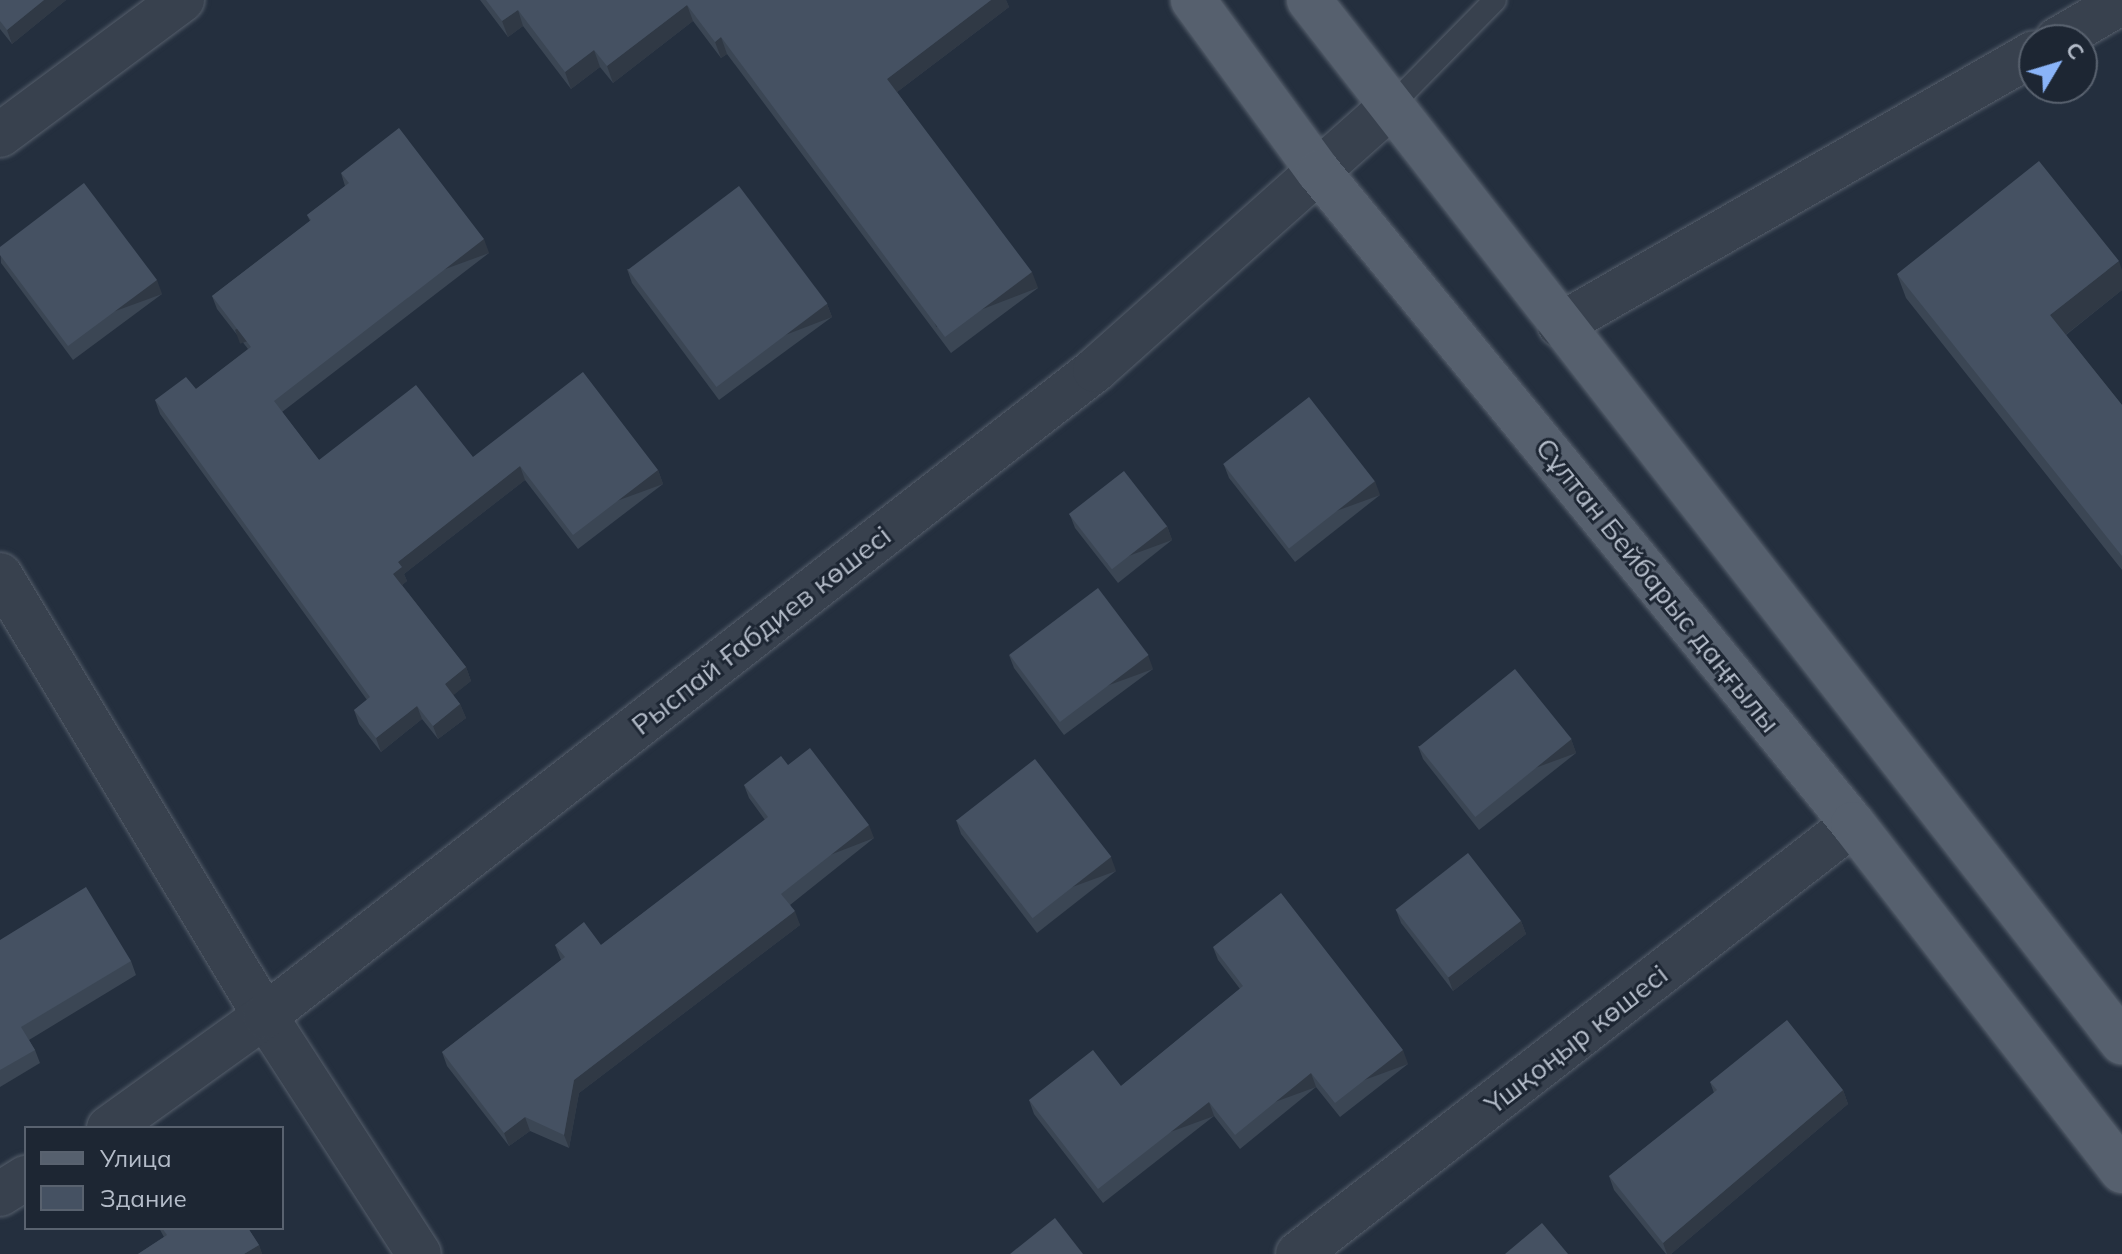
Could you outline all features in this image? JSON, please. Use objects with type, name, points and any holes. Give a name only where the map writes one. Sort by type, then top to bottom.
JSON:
[{"type":"main road","name":"Сұлтан Бейбарыс даңғылы","points":[[1193,0],[1319,172],[1853,824],[2122,1171]]},
{"type":"main road","points":[[1309,0],[2122,1042]]},
{"type":"street","points":[[0,135],[182,0]]},
{"type":"street","points":[[2084,24],[2122,2]]},
{"type":"street","points":[[1560,325],[2018,62]]},
{"type":"street","name":"Рыспай Ғабдиев көшесі","points":[[112,1126],[265,1016],[1095,370],[1391,106]]},
{"type":"street","points":[[0,575],[265,1016],[419,1254]]},
{"type":"street","name":"Үшқоңыр көшесі","points":[[1298,1254],[1853,824]]},
{"type":"street","points":[[0,1194],[24,1179]]},
{"type":"lane","points":[[1391,106],[1495,0]]},
{"type":"building","points":[[0,0],[44,0],[7,30],[0,21]]},
{"type":"building","points":[[486,0],[991,0],[887,79],[1032,272],[945,337],[721,37],[715,42],[687,5],[607,66],[594,50],[565,72],[518,10],[502,21]]},
{"type":"building","points":[[399,128],[484,239],[274,401],[319,460],[416,385],[473,457],[583,372],[658,470],[573,535],[520,466],[398,562],[402,567],[393,574],[466,667],[445,684],[460,704],[433,726],[417,706],[376,738],[354,710],[370,697],[155,400],[186,377],[196,389],[251,347],[212,296],[311,220],[307,215],[349,183],[341,173]]},
{"type":"building","points":[[2039,161],[2119,261],[2050,315],[2122,405],[2122,556],[1897,274]]},
{"type":"building","points":[[84,183],[157,280],[68,346],[0,255],[0,247]]},
{"type":"building","points":[[739,186],[827,303],[716,387],[628,270]]},
{"type":"building","points":[[1309,397],[1375,481],[1289,548],[1223,464]]},
{"type":"building","points":[[1124,471],[1167,526],[1112,569],[1069,514]]},
{"type":"building","points":[[1098,588],[1149,655],[1060,722],[1009,655]]},
{"type":"building","points":[[1515,669],[1572,739],[1475,817],[1419,747]]},
{"type":"building","points":[[810,748],[869,825],[781,894],[795,911],[574,1080],[564,1135],[525,1117],[504,1133],[442,1052],[565,957],[555,945],[584,922],[601,945],[768,817],[744,785],[781,756],[788,765]]},
{"type":"building","points":[[1035,759],[1111,857],[1033,918],[956,821]]},
{"type":"building","points":[[1468,853],[1521,921],[1448,977],[1396,910]]},
{"type":"building","points":[[86,887],[131,961],[21,1027],[35,1050],[0,1070],[0,940]]},
{"type":"building","points":[[1281,893],[1403,1050],[1335,1103],[1311,1073],[1235,1135],[1209,1102],[1098,1189],[1029,1100],[1093,1050],[1121,1086],[1243,986],[1213,947]]},
{"type":"building","points":[[1787,1020],[1843,1090],[1663,1243],[1609,1176],[1717,1090],[1710,1082]]},
{"type":"building","points":[[1055,1218],[1083,1254],[1010,1254]]},
{"type":"building","points":[[1542,1223],[1568,1254],[1505,1254]]},
{"type":"building","points":[[163,1230],[249,1230],[259,1245],[244,1254],[138,1254],[167,1235]]}]
